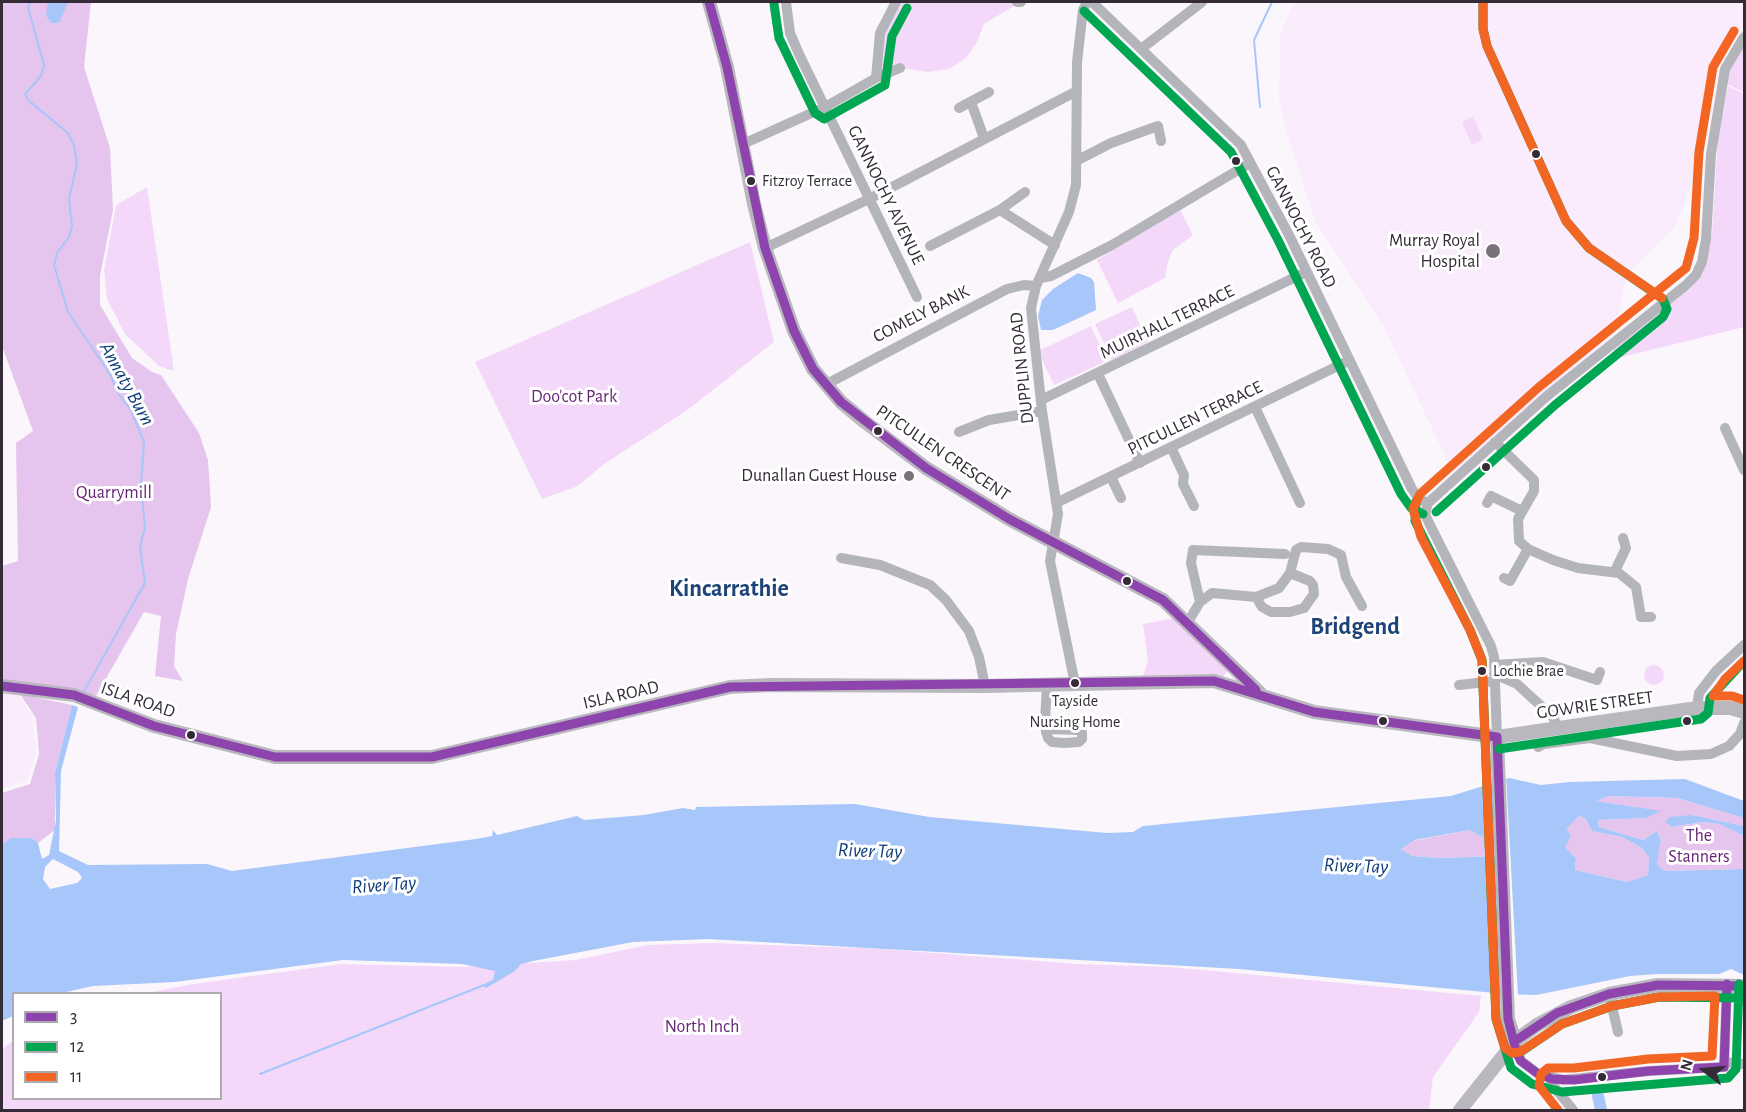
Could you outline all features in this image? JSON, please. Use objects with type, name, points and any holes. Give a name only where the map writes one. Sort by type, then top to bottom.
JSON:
[{"type":"main road","points":[[709,2],[727,67],[765,248]]},
{"type":"main road","name":"PITCULLEN CRESCENT","points":[[765,248],[789,318],[813,369],[841,402],[893,445],[954,486],[1053,543],[1163,600],[1260,693]]},
{"type":"main road","name":"ISLA ROAD","points":[[2,686],[74,695],[102,708],[154,726],[275,757],[432,757],[730,687],[985,686],[1214,681],[1260,693]]},
{"type":"main road","name":"GOWRIE STREET","points":[[1260,693],[1289,706],[1314,712],[1497,737],[1697,708],[1731,708],[1744,712]]},
{"type":"main road","points":[[1497,737],[1508,1019],[1515,1041]]},
{"type":"main road","points":[[1460,1110],[1515,1041],[1557,1013],[1609,994],[1658,985],[1727,984],[1744,986]]},
{"type":"street","name":"GANNOCHY AVENUE","points":[[786,2],[790,33],[868,200],[917,297]]},
{"type":"street","points":[[876,78],[880,33],[896,2]]},
{"type":"street","name":"DUPPLIN ROAD","points":[[1075,684],[1050,561],[1058,514],[1041,405],[1031,308],[1038,282],[1074,194],[1078,160],[1079,35],[1087,2]]},
{"type":"street","name":"GANNOCHY ROAD","points":[[1092,2],[1241,145],[1412,489],[1419,499],[1428,503]]},
{"type":"street","points":[[1141,49],[1202,2]]},
{"type":"street","points":[[1497,737],[1495,673],[1486,636],[1426,517],[1428,503],[1495,442],[1696,275],[1702,262],[1706,239],[1711,154],[1725,69],[1744,37]]},
{"type":"street","points":[[743,144],[825,107],[876,78],[900,68]]},
{"type":"street","points":[[765,248],[868,200],[1077,91]]},
{"type":"street","points":[[959,108],[989,92]]},
{"type":"street","points":[[971,102],[984,138]]},
{"type":"street","points":[[1078,160],[1142,130],[1158,126],[1161,141]]},
{"type":"street","name":"COMELY BANK","points":[[825,384],[1007,289],[1038,282],[1112,245],[1250,163]]},
{"type":"street","points":[[930,246],[1000,210],[1025,192]]},
{"type":"street","points":[[1000,210],[1055,245]]},
{"type":"street","name":"MUIRHALL TERRACE","points":[[959,432],[989,420],[1041,405],[1098,374],[1306,272]]},
{"type":"street","name":"PITCULLEN TERRACE","points":[[1056,503],[1348,361]]},
{"type":"street","points":[[1098,374],[1140,464]]},
{"type":"street","points":[[1255,407],[1300,503]]},
{"type":"street","points":[[1725,428],[1744,470]]},
{"type":"street","points":[[1495,442],[1534,480],[1534,492],[1522,512],[1517,529],[1520,541],[1528,549],[1578,568],[1615,571],[1636,587],[1641,617],[1651,616]]},
{"type":"street","points":[[1171,447],[1184,475],[1183,484],[1194,506]]},
{"type":"street","points":[[1111,477],[1121,498]]},
{"type":"street","points":[[1487,503],[1491,496],[1522,512]]},
{"type":"street","points":[[1615,571],[1626,548],[1623,538]]},
{"type":"street","points":[[1188,622],[1200,602],[1212,592],[1256,597],[1279,588],[1290,573],[1298,548],[1313,547],[1337,552],[1342,560],[1346,577],[1362,606]]},
{"type":"street","points":[[1504,578],[1510,581],[1528,549]]},
{"type":"street","points":[[1200,602],[1191,563],[1193,550],[1285,554]]},
{"type":"street","points":[[841,558],[880,565],[930,585],[946,600],[969,631],[979,657],[985,686]]},
{"type":"street","points":[[1256,597],[1262,608],[1270,612],[1290,612],[1304,608],[1314,594],[1313,585],[1310,581],[1290,573]]},
{"type":"street","points":[[1697,708],[1699,693],[1716,671],[1744,645]]},
{"type":"street","points":[[1466,681],[1543,662],[1597,680],[1600,672]]},
{"type":"street","points":[[1495,673],[1517,684],[1556,720],[1558,728]]},
{"type":"street","points":[[1046,729],[1047,685]]},
{"type":"street","points":[[1538,747],[1544,744],[1590,738],[1677,756],[1711,754],[1729,746],[1740,734],[1744,723]]},
{"type":"street","points":[[1724,1065],[1727,984]]},
{"type":"street","points":[[1609,994],[1618,1032]]},
{"type":"street","points":[[1515,1041],[1521,1061],[1537,1073],[1552,1079],[1574,1080],[1649,1071],[1744,1064]]},
{"type":"street","points":[[1552,1079],[1551,1083],[1573,1110]]},
{"type":"shaded area","name":"Murray Royal Hospital","points":[[1294,2],[1744,2],[1744,26],[1718,63],[1698,163],[1686,200],[1674,228],[1627,274],[1615,333],[1453,473],[1384,327],[1316,223],[1286,131],[1279,99],[1280,35]]},
{"type":"shaded area","points":[[2,691],[17,693],[33,717],[36,755],[27,781],[2,789]]},
{"type":"green space","name":"Quarrymill","points":[[2,2],[91,2],[84,67],[110,148],[113,210],[100,276],[100,305],[132,358],[152,372],[161,375],[199,433],[208,460],[211,507],[188,579],[176,634],[174,666],[183,681],[155,676],[161,616],[144,612],[96,696],[2,681],[2,566],[18,561],[16,443],[33,431],[2,346]]},
{"type":"green space","points":[[896,2],[1019,3],[984,24],[977,42],[966,58],[949,69],[928,72],[900,68],[876,78],[880,33]]},
{"type":"green space","points":[[1744,37],[1744,92],[1724,83]]},
{"type":"green space","points":[[1728,86],[1744,94],[1744,327],[1618,358],[1612,349],[1689,290],[1703,273],[1712,234],[1718,137]]},
{"type":"green space","points":[[1473,116],[1483,139],[1472,145],[1462,122]]},
{"type":"green space","points":[[147,187],[174,371],[159,366],[125,334],[107,299],[104,270],[116,205]]},
{"type":"green space","points":[[1180,210],[1193,235],[1173,250],[1165,278],[1118,303],[1097,260]]},
{"type":"green space","name":"Doo'cot Park","points":[[750,242],[774,342],[686,411],[604,464],[578,486],[542,499],[475,362]]},
{"type":"green space","points":[[1132,307],[1148,342],[1112,360],[1095,324]]},
{"type":"green space","points":[[1091,326],[1107,361],[1054,385],[1038,351]]},
{"type":"green space","points":[[1176,618],[1228,669],[1222,679],[1141,681],[1148,661],[1143,624]]},
{"type":"green space","points":[[1654,665],[1661,668],[1664,675],[1661,682],[1654,685],[1647,682],[1644,675],[1647,668]]},
{"type":"green space","points":[[20,694],[72,705],[55,773],[55,830],[38,843],[32,838],[12,838],[2,844],[2,793],[30,784],[39,754],[36,718]]},
{"type":"green space","name":"The Stanners","points":[[1609,796],[1677,798],[1744,818],[1744,826],[1692,815],[1673,827],[1702,822],[1721,824],[1744,836],[1744,869],[1664,871],[1657,864],[1661,840],[1657,831],[1643,840],[1599,827],[1598,820],[1646,818],[1635,807],[1595,801]]},
{"type":"green space","points":[[1579,816],[1585,818],[1592,831],[1622,837],[1642,848],[1649,858],[1648,875],[1627,882],[1575,870],[1576,858],[1565,847],[1565,829]]},
{"type":"green space","points":[[1469,830],[1500,846],[1500,856],[1439,858],[1412,856],[1401,849],[1413,841]]},
{"type":"green space","name":"North Inch","points":[[712,943],[882,949],[1077,964],[1170,967],[1481,996],[1479,1012],[1433,1077],[1429,1110],[2,1110],[2,1049],[12,1042],[12,1100],[222,1100],[222,992],[152,992],[193,984],[341,964],[462,967],[576,960],[648,945]]},
{"type":"water","points":[[48,2],[68,2],[59,23],[51,23],[46,15]]},
{"type":"water","points":[[1078,273],[1091,278],[1094,282],[1096,310],[1053,330],[1041,330],[1038,316],[1042,300],[1053,289]]},
{"type":"water","name":"River Tay","points":[[72,705],[78,707],[61,771],[59,851],[88,865],[207,864],[232,871],[476,839],[492,836],[493,830],[497,835],[577,816],[584,820],[644,815],[683,808],[695,810],[696,807],[855,804],[929,817],[1107,833],[1133,832],[1143,826],[1451,796],[1509,778],[1541,785],[1685,779],[1744,801],[1744,818],[1677,798],[1609,796],[1596,801],[1661,811],[1646,818],[1598,820],[1599,827],[1643,840],[1657,831],[1661,840],[1657,864],[1664,871],[1744,869],[1744,975],[1731,969],[1719,974],[1630,976],[1536,995],[1506,994],[1239,969],[708,939],[633,942],[533,961],[521,964],[515,971],[486,988],[482,985],[493,980],[495,971],[462,964],[343,960],[175,982],[93,986],[66,992],[12,992],[12,1016],[2,1021],[2,844],[11,838],[32,838],[38,843],[42,859],[49,855],[56,821],[55,773]],"holes":[[[1579,816],[1585,818],[1592,831],[1622,837],[1642,848],[1649,858],[1648,875],[1627,882],[1575,870],[1576,858],[1565,847],[1571,836],[1566,829]],[[1469,830],[1500,846],[1500,856],[1439,858],[1412,856],[1401,849],[1415,840]],[[53,859],[78,872],[82,878],[77,883],[50,889],[43,879],[45,867]]]},
{"type":"water","points":[[1692,815],[1744,826],[1744,836],[1720,824],[1702,822],[1672,827],[1665,822],[1670,817]]},
{"type":"pier","points":[[1506,775],[1518,996],[1505,997],[1495,777]]},
{"type":"waterway","name":"Annaty Burn","points":[[30,2],[28,8],[44,65],[41,76],[25,94],[28,100],[68,133],[74,145],[77,164],[69,198],[72,227],[69,237],[57,253],[54,265],[68,312],[110,374],[119,395],[131,410],[144,442],[141,485],[145,528],[140,546],[145,583],[83,693]]},
{"type":"waterway","points":[[1260,107],[1254,40],[1272,2]]},
{"type":"waterway","points":[[260,1074],[484,985]]},
{"type":"waterway","points":[[1598,1096],[1601,1110]]},
{"type":"transit line","name":"3","points":[[709,2],[727,67],[765,248],[794,331],[813,369],[841,402],[926,468],[1009,519],[1163,600],[1256,690]]},
{"type":"transit line","name":"12","points":[[1436,512],[1555,405],[1663,317],[1667,309],[1663,299],[1589,248],[1566,221],[1487,46],[1483,29],[1483,2]]},
{"type":"transit line","name":"11","points":[[1483,2],[1483,29],[1487,46],[1566,221],[1589,248],[1662,298]]},
{"type":"transit line","name":"12","points":[[774,4],[779,38],[815,113],[824,119],[885,85],[892,36],[907,8]]},
{"type":"transit line","name":"12","points":[[1084,11],[1231,152],[1278,240],[1401,494],[1411,508],[1423,514]]},
{"type":"transit line","name":"11","points":[[1558,1110],[1539,1086],[1541,1074],[1548,1068],[1574,1068],[1648,1059],[1712,1056],[1715,996],[1659,997],[1612,1006],[1562,1024],[1520,1052],[1512,1053],[1505,1048],[1496,1019],[1482,660],[1470,630],[1421,537],[1413,509],[1420,494],[1539,387],[1686,268],[1694,238],[1699,152],[1713,67],[1734,31]]},
{"type":"transit line","name":"12","points":[[1416,501],[1415,521],[1470,630],[1482,660],[1496,1019],[1511,1068],[1532,1084],[1562,1092],[1728,1078],[1736,1069],[1739,984]]},
{"type":"transit line","name":"12","points":[[1499,749],[1701,719],[1708,713],[1710,698],[1744,661]]},
{"type":"transit line","name":"11","points":[[1744,661],[1725,679],[1713,696],[1732,696],[1744,700]]},
{"type":"transit line","name":"3","points":[[2,686],[74,695],[154,726],[275,757],[432,757],[730,687],[1214,681],[1314,712],[1497,737],[1508,1019],[1517,1054],[1521,1061],[1537,1073],[1552,1079],[1574,1080],[1649,1071],[1724,1067],[1727,984]]},
{"type":"transit line","name":"3","points":[[1515,1041],[1557,1013],[1609,994],[1658,985],[1744,986]]},
{"type":"transit line","name":"12","points":[[1522,1051],[1562,1024],[1612,1006],[1659,997],[1744,998]]},
{"type":"place","name":"Fitzroy Terrace","points":[[751,181]]},
{"type":"place","name":"Murray Royal Hospital","points":[[1493,251]]},
{"type":"place","name":"Dunallan Guest House","points":[[909,476]]},
{"type":"place","name":"Lochie Brae","points":[[1482,671]]},
{"type":"place","name":"Tayside Nursing Home","points":[[1075,683]]},
{"type":"district","name":"Kincarrathie","points":[[729,589]]},
{"type":"district","name":"Bridgend","points":[[1355,627]]}]
